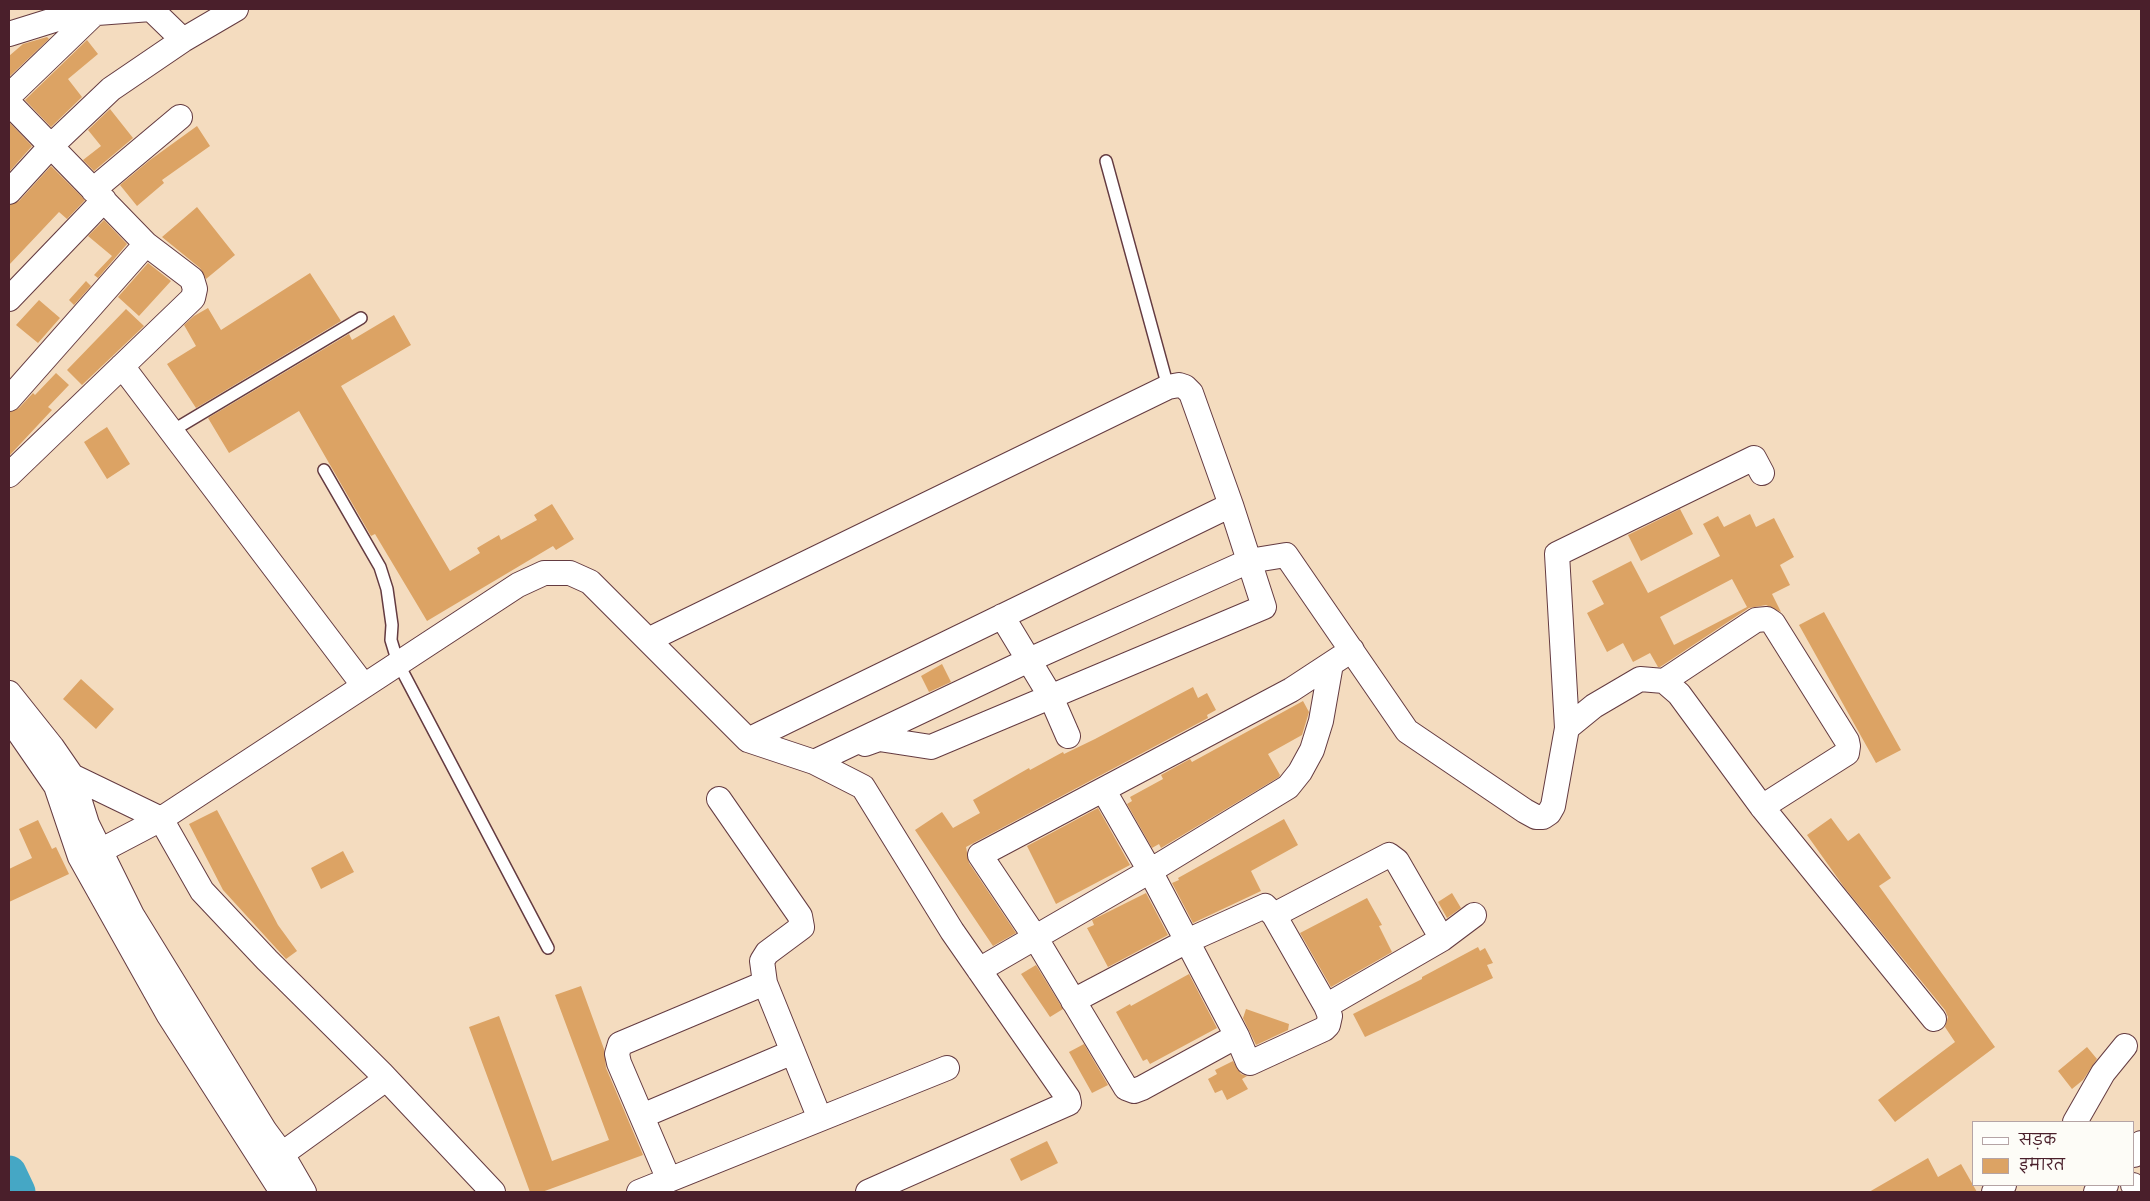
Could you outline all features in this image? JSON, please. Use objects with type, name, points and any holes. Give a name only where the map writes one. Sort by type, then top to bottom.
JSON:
[{"type":"street","points":[[9,34],[70,15],[151,9],[183,40]]},
{"type":"street","points":[[9,192],[51,146],[111,90],[183,40],[236,9]]},
{"type":"street","points":[[9,96],[94,14]]},
{"type":"street","points":[[9,102],[146,244],[192,279],[195,289],[193,298],[9,475]]},
{"type":"street","points":[[9,299],[98,195],[180,117]]},
{"type":"street","points":[[9,399],[146,244]]},
{"type":"street","points":[[122,366],[364,686]]},
{"type":"street","points":[[648,640],[1168,387],[1178,385],[1186,387],[1191,393],[1231,505],[1264,607],[930,747],[879,739],[814,762]]},
{"type":"street","points":[[814,762],[1029,660],[1249,561],[1286,555],[1407,731],[1536,817],[1549,813],[1553,806],[1567,728],[1557,554],[1754,458],[1762,473]]},
{"type":"street","points":[[748,740],[1231,505]]},
{"type":"street","points":[[100,851],[161,819],[518,585],[544,573],[570,573],[590,582],[748,740],[814,762],[863,787],[952,930],[1068,1098],[1069,1103],[1064,1107],[868,1192]]},
{"type":"street","points":[[1002,616],[1050,697],[1068,736]]},
{"type":"street","points":[[1664,681],[1756,620],[1767,619],[1773,623],[1847,741],[1848,746],[1847,753],[1762,808]]},
{"type":"street","points":[[1236,1036],[1134,1091],[1126,1088],[1035,937],[980,855],[1291,690],[1352,650]]},
{"type":"street","points":[[979,970],[1150,871],[1288,787],[1300,772],[1312,750],[1321,721],[1330,664]]},
{"type":"street","points":[[1567,728],[1594,706],[1640,679],[1664,681],[1679,694],[1762,808],[1934,1019]]},
{"type":"street","points":[[9,693],[52,747],[64,781],[80,857],[104,904],[168,1014],[282,1192]]},
{"type":"street","points":[[9,720],[64,781],[132,915],[304,1192]]},
{"type":"street","points":[[64,781],[161,819],[202,891],[267,960],[386,1079],[493,1192]]},
{"type":"street","points":[[1073,1001],[1188,941],[1266,906],[1274,915],[1330,1016],[1328,1025],[1324,1029],[1250,1063],[1248,1062],[1188,941],[1104,790]]},
{"type":"street","points":[[719,799],[800,916],[802,927],[767,953],[762,962],[764,983],[820,1119]]},
{"type":"street","points":[[1274,915],[1389,855],[1397,861],[1442,939]]},
{"type":"street","points":[[1326,1006],[1442,939],[1474,915]]},
{"type":"street","points":[[670,1180],[619,1063],[616,1054],[620,1044],[764,983]]},
{"type":"street","points":[[2076,1121],[2104,1073],[2126,1046]]},
{"type":"street","points":[[642,1116],[793,1052]]},
{"type":"street","points":[[639,1192],[947,1068]]},
{"type":"street","points":[[282,1154],[386,1079]]},
{"type":"lane","points":[[1106,161],[1168,387]]},
{"type":"lane","points":[[172,431],[362,318]]},
{"type":"lane","points":[[324,470],[380,567],[387,589],[392,625],[391,640],[398,663],[548,948]]},
{"type":"building","points":[[47,37],[49,39],[9,77],[9,56],[23,44]]},
{"type":"building","points":[[87,40],[98,54],[68,79],[82,97],[51,127],[25,100]]},
{"type":"building","points":[[110,109],[133,138],[94,171],[83,160],[101,146],[88,130]]},
{"type":"building","points":[[9,122],[32,146],[9,172]]},
{"type":"building","points":[[197,126],[210,146],[162,180],[164,183],[137,206],[120,185],[150,160]]},
{"type":"building","points":[[51,166],[85,200],[67,219],[59,212],[9,265],[9,205],[19,201]]},
{"type":"building","points":[[197,207],[235,255],[206,279],[200,268],[162,237]]},
{"type":"building","points":[[104,220],[127,244],[98,278],[94,275],[112,256],[88,236]]},
{"type":"building","points":[[148,263],[171,281],[139,316],[118,297]]},
{"type":"building","points":[[310,273],[341,321],[196,408],[167,364],[196,346],[184,325],[194,316],[208,308],[221,330]]},
{"type":"building","points":[[86,281],[91,286],[74,305],[69,300]]},
{"type":"building","points":[[39,300],[60,318],[38,343],[16,325]]},
{"type":"building","points":[[126,309],[144,326],[82,385],[67,370]]},
{"type":"building","points":[[394,315],[411,345],[341,386],[450,571],[480,553],[477,548],[499,535],[501,540],[537,520],[534,515],[552,504],[574,539],[556,550],[553,546],[427,621],[375,534],[371,536],[299,411],[229,453],[208,418],[349,334],[352,340]]},
{"type":"building","points":[[56,373],[69,385],[48,407],[52,410],[9,456],[9,412],[19,408],[33,393],[35,395]]},
{"type":"building","points":[[107,427],[130,464],[107,479],[84,442]]},
{"type":"building","points":[[1680,509],[1693,534],[1641,561],[1628,535]]},
{"type":"building","points":[[1750,514],[1756,527],[1774,518],[1794,557],[1780,565],[1790,585],[1772,594],[1781,612],[1766,605],[1749,608],[1660,667],[1658,667],[1650,653],[1633,662],[1623,643],[1607,652],[1587,613],[1604,604],[1592,581],[1631,561],[1648,593],[1720,556],[1703,524],[1718,516],[1724,527]],"holes":[[[1732,579],[1747,607],[1674,645],[1660,617]]]},
{"type":"building","points":[[1824,612],[1901,750],[1876,763],[1799,625]]},
{"type":"building","points":[[942,664],[951,682],[929,692],[921,676]]},
{"type":"building","points":[[81,679],[114,709],[96,729],[63,699]]},
{"type":"building","points":[[1193,687],[1198,698],[1207,693],[1216,710],[1207,715],[1208,718],[966,847],[969,863],[1016,933],[993,946],[915,830],[942,812],[953,828],[980,813],[973,800],[1029,768],[1030,770],[1063,752],[1064,754],[1095,739]]},
{"type":"building","points":[[1303,701],[1309,712],[1302,735],[1268,754],[1280,775],[1279,777],[1161,848],[1159,844],[1152,848],[1127,804],[1132,801],[1130,797],[1163,779],[1161,775],[1190,759],[1192,762]]},
{"type":"building","points":[[1098,808],[1130,865],[1056,904],[1027,846]]},
{"type":"building","points":[[217,810],[278,925],[297,951],[286,959],[223,890],[189,824]]},
{"type":"building","points":[[1831,818],[1848,841],[1859,833],[1891,878],[1879,886],[1995,1047],[1895,1122],[1878,1100],[1955,1042],[1945,1027],[1948,1017],[1945,1010],[1844,887],[1807,835]]},
{"type":"building","points":[[1284,819],[1298,845],[1251,871],[1261,891],[1193,923],[1172,883]]},
{"type":"building","points":[[38,820],[52,849],[56,847],[69,874],[9,902],[9,869],[32,858],[19,829]]},
{"type":"building","points":[[343,851],[354,872],[321,889],[311,868]]},
{"type":"building","points":[[1146,893],[1168,935],[1108,967],[1087,928],[1094,925],[1092,920]]},
{"type":"building","points":[[1452,893],[1461,908],[1447,918],[1438,902]]},
{"type":"building","points":[[1367,898],[1382,925],[1379,926],[1392,952],[1331,987],[1300,933]]},
{"type":"building","points":[[1478,947],[1480,951],[1485,948],[1493,963],[1487,965],[1493,978],[1365,1037],[1353,1014],[1422,979],[1422,977]]},
{"type":"building","points":[[1036,965],[1063,1009],[1050,1017],[1021,974]]},
{"type":"building","points":[[1189,974],[1217,1028],[1150,1064],[1147,1059],[1143,1061],[1116,1012],[1130,1004],[1131,1006]]},
{"type":"building","points":[[581,986],[604,1049],[606,1068],[643,1155],[542,1192],[530,1192],[469,1027],[499,1016],[552,1161],[609,1140],[555,995]]},
{"type":"building","points":[[1246,1009],[1289,1024],[1288,1030],[1256,1045],[1243,1018]]},
{"type":"building","points":[[1084,1044],[1108,1085],[1092,1093],[1069,1052]]},
{"type":"building","points":[[2087,1047],[2097,1059],[2083,1080],[2072,1089],[2058,1071]]},
{"type":"building","points":[[1233,1061],[1241,1074],[1247,1076],[1242,1079],[1248,1089],[1227,1100],[1222,1090],[1215,1093],[1208,1079],[1217,1074],[1215,1070]]},
{"type":"building","points":[[1047,1141],[1058,1163],[1021,1181],[1010,1159]]},
{"type":"building","points":[[1928,1158],[1938,1177],[1961,1164],[1977,1192],[1869,1192]]},
{"type":"waterway","points":[[9,1173],[18,1192]]}]
